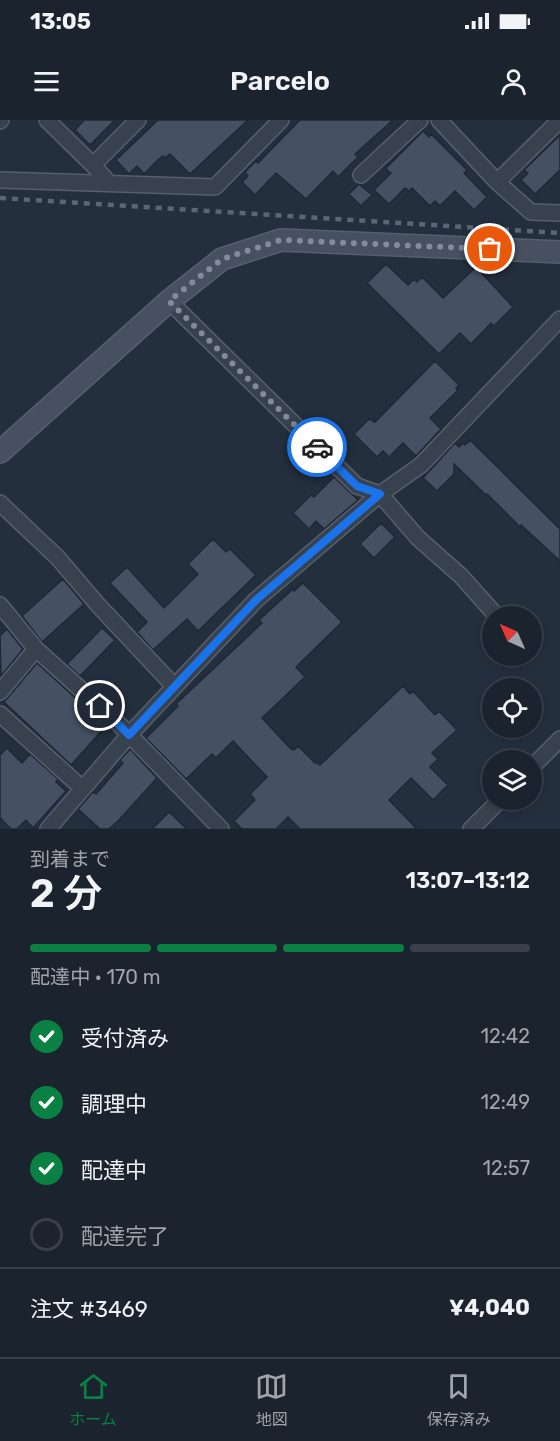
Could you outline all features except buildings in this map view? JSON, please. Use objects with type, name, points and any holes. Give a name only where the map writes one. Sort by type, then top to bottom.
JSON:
[{"type":"street","points":[[47,120],[109,183]]},
{"type":"street","points":[[93,165],[138,120]]},
{"type":"street","points":[[0,180],[215,187],[281,120]]},
{"type":"street","points":[[361,175],[420,120]]},
{"type":"street","points":[[439,120],[497,182],[531,212],[560,213]]},
{"type":"street","points":[[497,182],[560,120]]},
{"type":"street","points":[[0,452],[169,301],[222,259],[281,240],[560,252]]},
{"type":"street","points":[[169,301],[357,486],[380,494],[418,538],[461,576],[488,606]]},
{"type":"street","points":[[48,829],[129,735],[256,600],[380,494],[421,465],[560,319]]},
{"type":"street","points":[[0,503],[58,558],[98,605],[174,686]]},
{"type":"street","points":[[0,605],[36,649],[116,721],[221,829]]},
{"type":"street","points":[[0,692],[36,649]]},
{"type":"street","points":[[0,714],[83,789]]},
{"type":"street","points":[[542,757],[560,739]]},
{"type":"street","points":[[471,829],[490,810]]},
{"type":"railway","points":[[0,198],[560,233]]},
{"type":"way so far","points":[[317,447],[169,301],[222,259],[281,240],[490,249]]},
{"type":"route","points":[[100,706],[129,735],[256,600],[380,494],[357,486],[317,447]]}]
